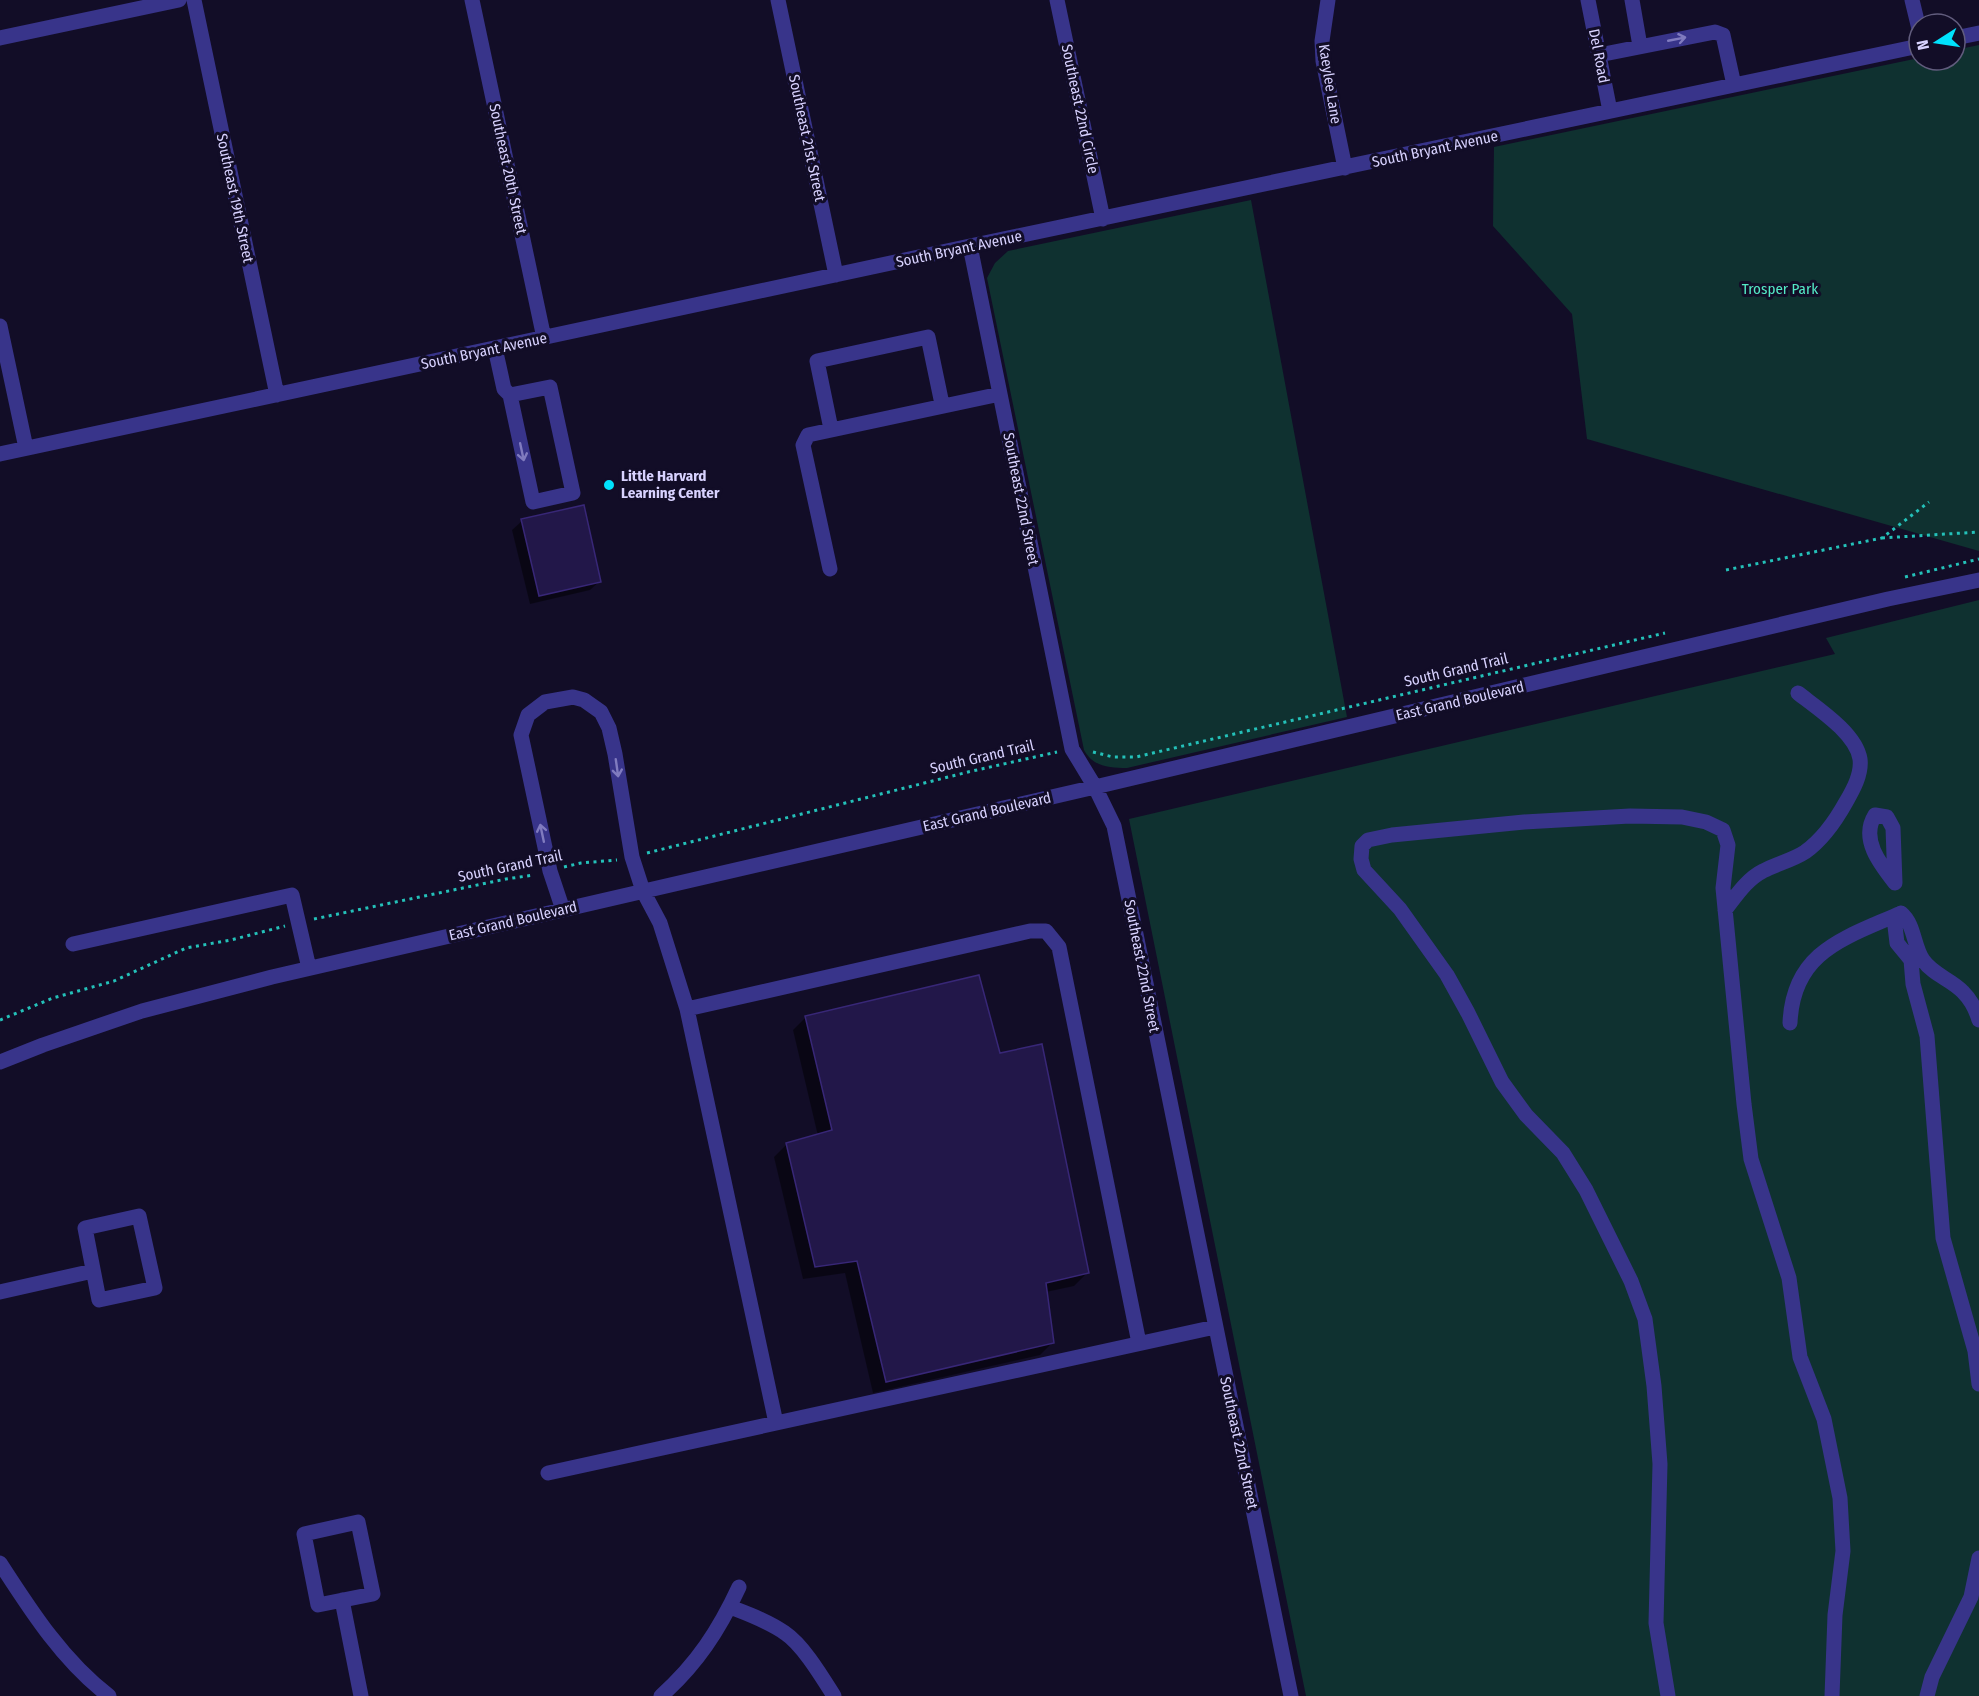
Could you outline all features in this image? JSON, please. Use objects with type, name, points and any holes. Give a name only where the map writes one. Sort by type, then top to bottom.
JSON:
[{"type":"street","points":[[0,38],[179,0]]},
{"type":"street","name":"Southeast 19th Street","points":[[194,0],[277,395]]},
{"type":"street","name":"Southeast 20th Street","points":[[472,0],[544,338]]},
{"type":"street","name":"Southeast 21st Street","points":[[778,0],[836,275]]},
{"type":"street","name":"Southeast 22nd Circle","points":[[1057,0],[1102,219]]},
{"type":"street","name":"Kaeylee Lane","points":[[1328,0],[1322,41],[1323,61],[1345,168]]},
{"type":"street","name":"Del Road","points":[[1588,0],[1610,111]]},
{"type":"street","points":[[1632,0],[1640,46]]},
{"type":"street","points":[[1599,55],[1715,32],[1723,35],[1734,85]]},
{"type":"street","name":"South Bryant Avenue","points":[[0,454],[1907,49]]},
{"type":"street","name":"Southeast 22nd Street","points":[[970,246],[1072,749],[1095,787],[1114,826],[1291,1696]]},
{"type":"street","points":[[0,326],[26,448]]},
{"type":"street","points":[[831,429],[817,361],[928,338],[942,404]]},
{"type":"street","points":[[495,348],[504,389],[510,394],[533,502],[573,493],[550,387],[510,394]]},
{"type":"street","points":[[830,569],[803,445],[807,435],[942,404],[1000,394]]},
{"type":"street","name":"East Grand Boulevard","points":[[0,1062],[42,1045],[142,1011],[309,968],[1979,580]]},
{"type":"street","points":[[1725,910],[1742,888],[1760,872],[1804,852],[1821,837],[1841,810],[1857,782],[1860,759],[1851,741],[1839,726],[1798,693]]},
{"type":"street","points":[[563,910],[550,871],[521,735],[528,715],[546,702],[573,697],[584,700],[601,712],[609,728],[632,857],[643,891],[660,923],[687,1009],[776,1423]]},
{"type":"street","points":[[1668,1696],[1656,1623],[1660,1464],[1646,1319],[1631,1281],[1586,1190],[1563,1153],[1526,1115],[1502,1082],[1447,975],[1400,909],[1365,870],[1361,859],[1362,846],[1368,840],[1392,835],[1483,825],[1630,816],[1682,817],[1706,822],[1723,830],[1728,845],[1723,888],[1751,1159],[1789,1278],[1800,1357],[1824,1419],[1840,1498],[1842,1551],[1835,1615],[1832,1696]]},
{"type":"street","points":[[73,944],[292,895],[309,968]]},
{"type":"street","points":[[1902,913],[1910,922],[1922,959],[1933,971],[1963,991],[1976,1010],[1979,1020]]},
{"type":"street","points":[[1790,1023],[1791,1002],[1799,980],[1816,957],[1836,943],[1902,913]]},
{"type":"street","points":[[1902,913],[1895,926],[1897,943],[1911,960],[1913,984],[1927,1036],[1943,1238],[1975,1351],[1979,1384]]},
{"type":"street","points":[[687,1009],[1030,931],[1046,932],[1059,947],[1139,1344]]},
{"type":"street","points":[[139,1216],[155,1288],[99,1300],[93,1271],[85,1228],[139,1216]]},
{"type":"street","points":[[0,1292],[93,1271]]},
{"type":"street","points":[[548,1473],[1215,1326]]},
{"type":"street","points":[[358,1522],[373,1594],[342,1600],[318,1605],[304,1534],[358,1522]]},
{"type":"street","points":[[1927,1696],[1932,1677],[1971,1596],[1979,1558]]},
{"type":"street","points":[[0,1563],[45,1630],[101,1694]]},
{"type":"street","points":[[661,1696],[682,1677],[711,1641],[739,1587]]},
{"type":"street","points":[[342,1600],[361,1696]]},
{"type":"street","points":[[730,1607],[787,1634],[815,1666],[834,1696]]},
{"type":"path","points":[[1882,538],[1929,502]]},
{"type":"path","points":[[1726,570],[1882,538],[1979,532]]},
{"type":"path","points":[[1898,579],[1979,559]]},
{"type":"path","name":"South Grand Trail","points":[[0,1020],[53,998],[114,981],[186,948],[346,911],[581,863],[632,857],[968,772],[1072,749],[1113,757],[1136,757],[1667,633]]},
{"type":"green space","name":"Trosper Park","points":[[1979,45],[1979,551],[1587,439],[1572,314],[1493,226],[1494,147],[1907,61],[1907,72],[1967,72],[1967,48]]},
{"type":"green space","points":[[1251,200],[1347,717],[1127,768],[1114,768],[1092,760],[1084,750],[987,278],[995,263],[1008,251]]},
{"type":"green space","points":[[1979,600],[1979,1696],[1306,1696],[1129,819],[1835,654],[1826,638]]},
{"type":"building","points":[[584,505],[601,582],[539,596],[521,519]]},
{"type":"building","points":[[979,975],[1000,1053],[1042,1044],[1089,1273],[1046,1283],[1054,1343],[886,1382],[857,1261],[815,1267],[786,1143],[832,1130],[805,1016]]},
{"type":"place","name":"Little Harvard Learning Center","points":[[609,485]]}]
